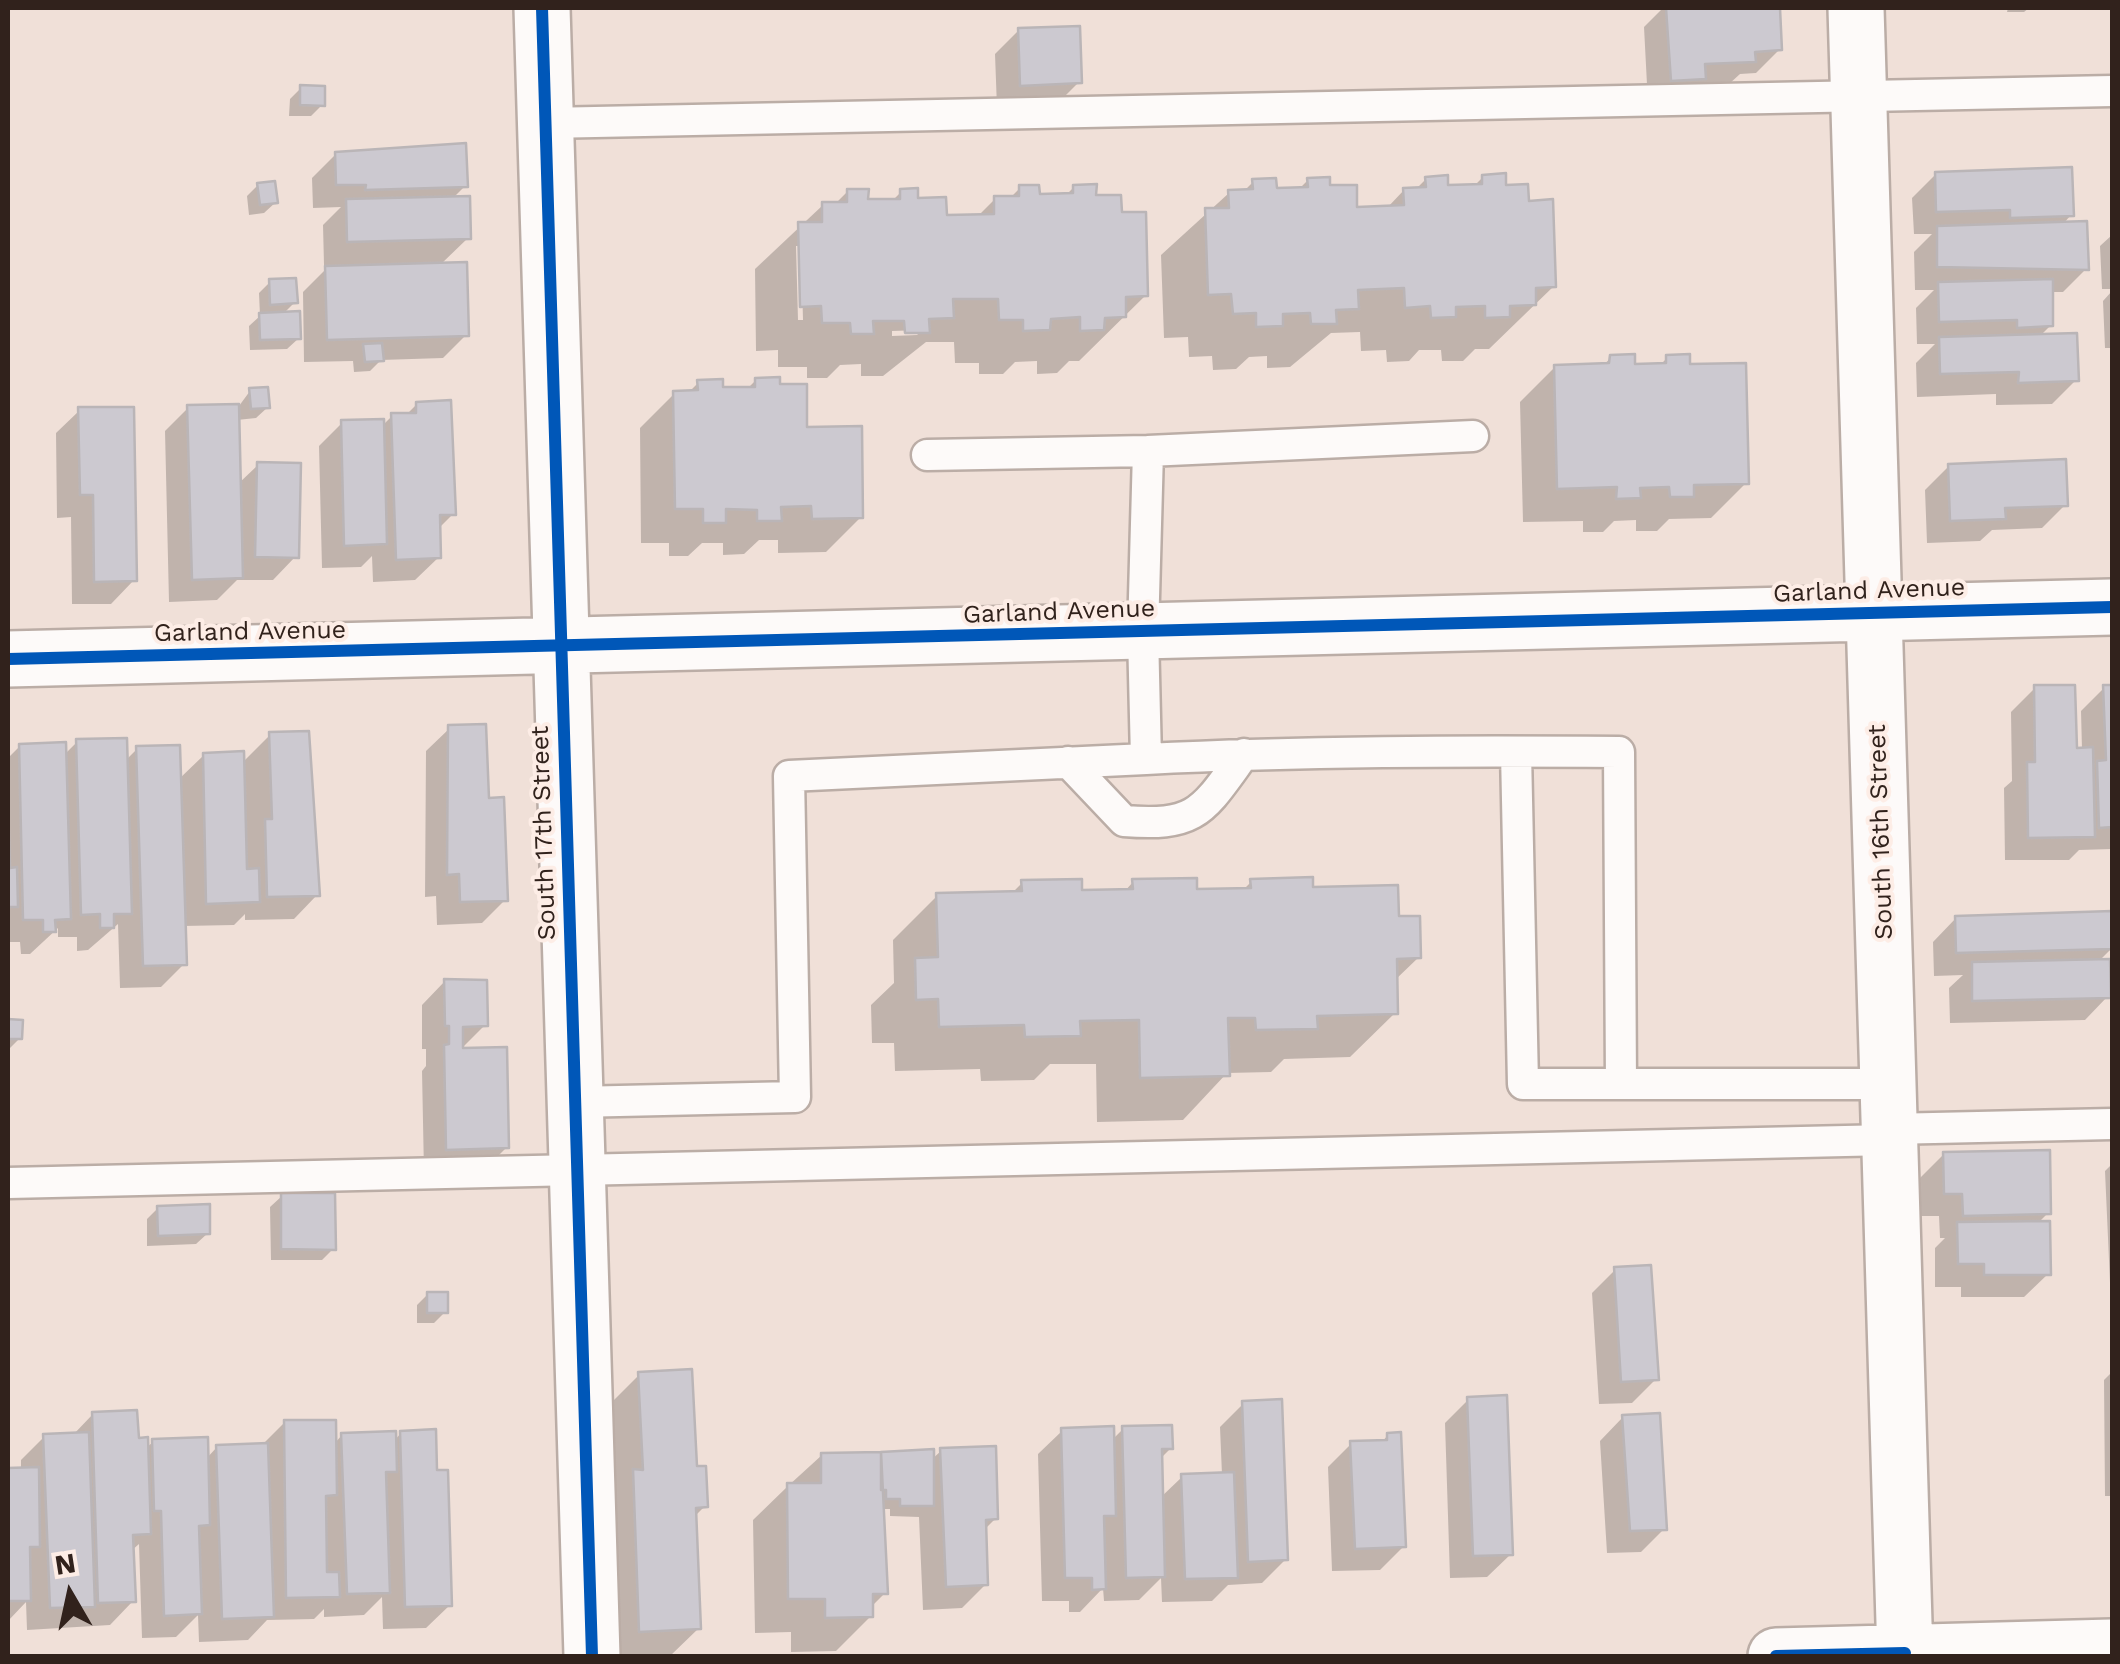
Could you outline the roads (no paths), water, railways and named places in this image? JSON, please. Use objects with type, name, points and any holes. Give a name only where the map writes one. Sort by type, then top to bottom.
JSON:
[{"type":"street","name":"South 17th Street","points":[[542,8],[592,1656]]},
{"type":"street","name":"South 16th Street","points":[[1856,8],[1905,1655]]},
{"type":"street","name":"Garland Avenue","points":[[8,660],[2112,607]]},
{"type":"street","points":[[1776,1656],[2112,1648]]},
{"type":"lane","points":[[546,123],[2112,91]]},
{"type":"lane","points":[[927,456],[1148,451],[1473,436]]},
{"type":"lane","points":[[1146,759],[1143,633],[1148,451]]},
{"type":"lane","points":[[1516,752],[1523,1084],[1621,1084],[1889,1118]]},
{"type":"lane","points":[[575,1102],[795,1097],[789,776],[1244,754],[1619,752],[1621,1084]]},
{"type":"lane","points":[[1068,762],[1124,821],[1164,824],[1204,810],[1244,754]]},
{"type":"lane","points":[[8,1183],[577,1171],[1889,1118],[2112,1124]]}]
